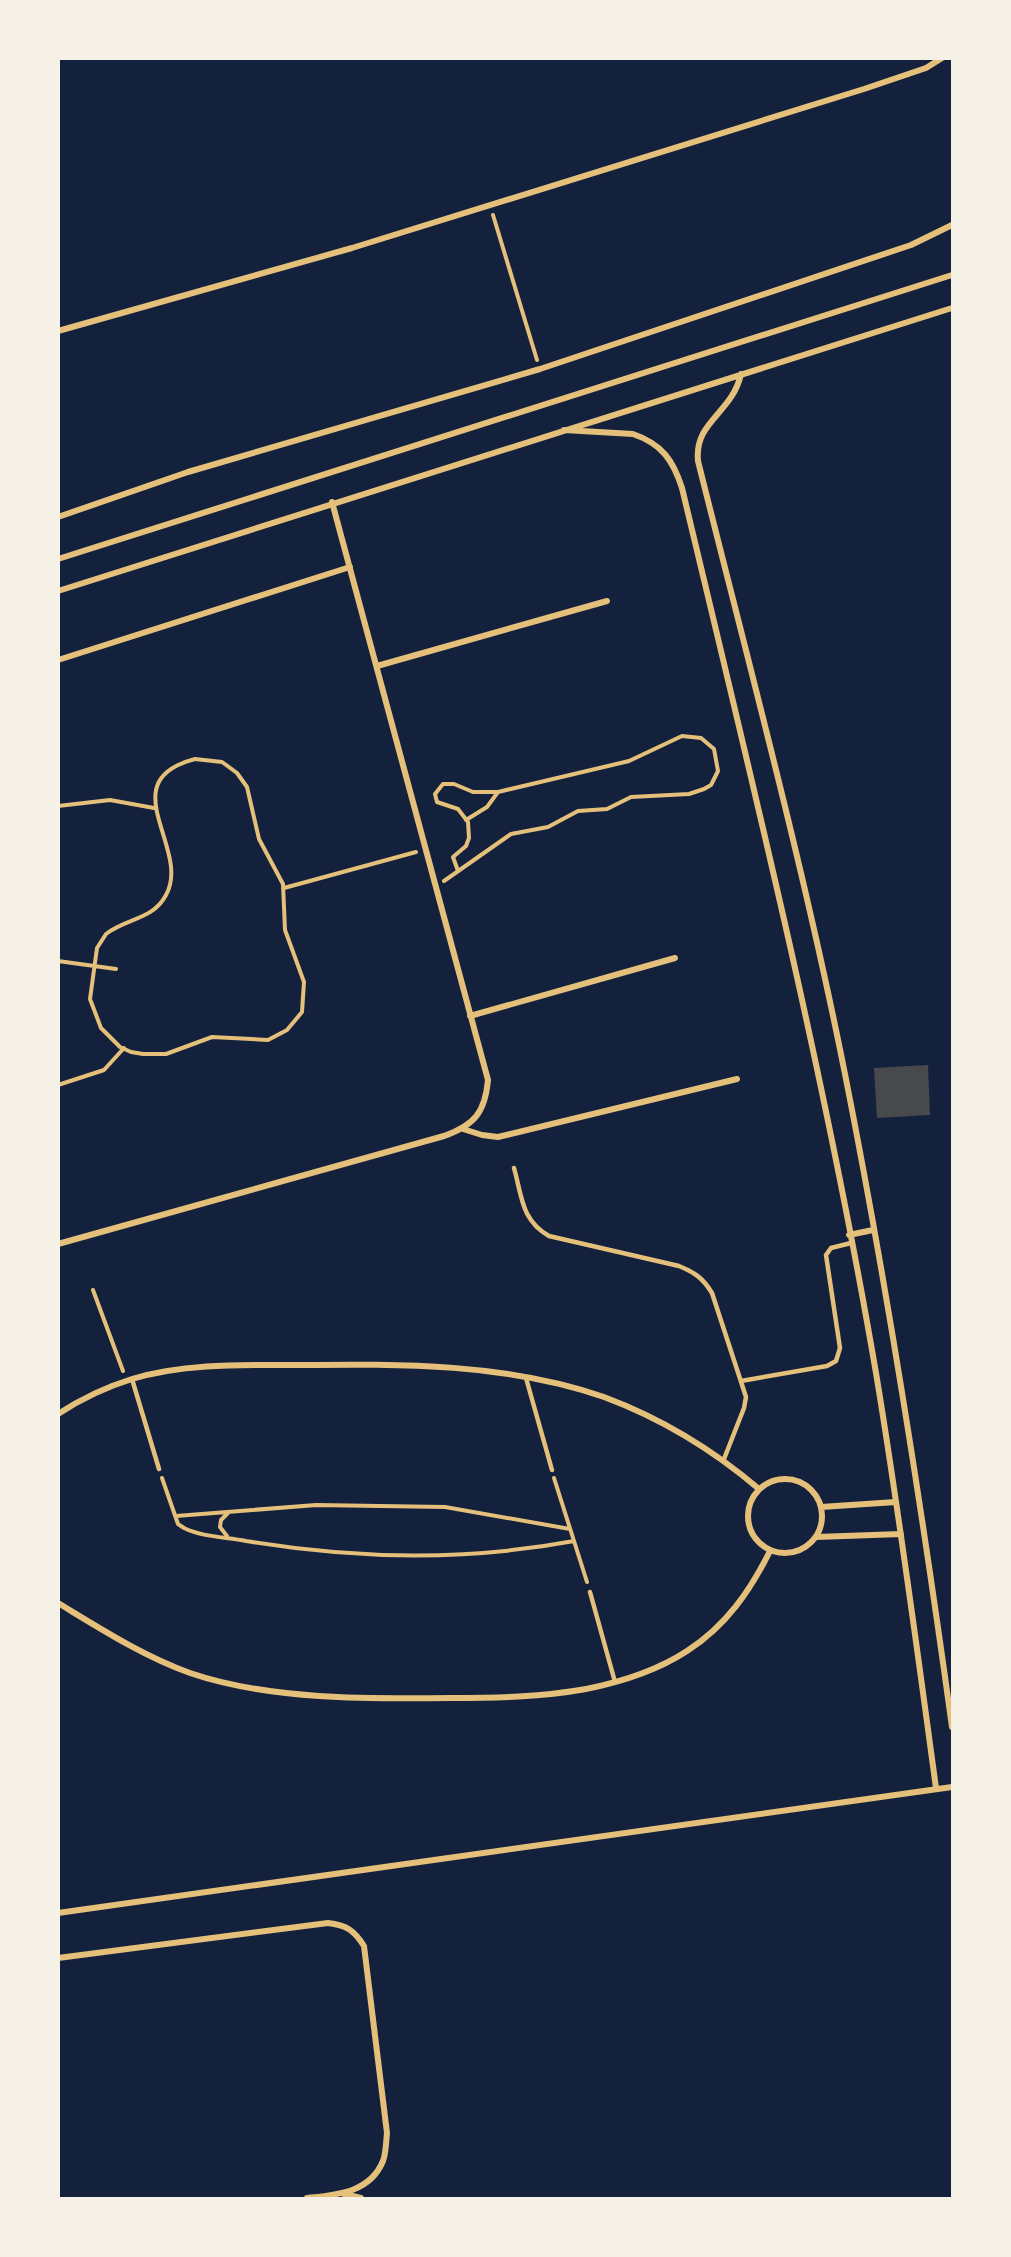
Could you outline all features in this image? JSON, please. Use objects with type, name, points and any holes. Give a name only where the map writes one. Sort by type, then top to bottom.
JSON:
[{"type":"street","points":[[58,331],[352,248],[864,89],[926,68],[942,58]]},
{"type":"street","points":[[58,517],[188,472],[540,369],[911,245],[952,225]]},
{"type":"street","points":[[58,559],[952,275]]},
{"type":"street","points":[[58,591],[332,502],[952,308]]},
{"type":"street","points":[[741,374],[731,401],[704,429],[698,444],[698,462],[773,754],[844,1073],[919,1489],[952,1727]]},
{"type":"street","points":[[564,430],[633,434],[654,443],[674,463],[682,488],[783,913],[876,1372],[936,1788]]},
{"type":"street","points":[[58,1244],[463,1129],[477,1116],[486,1099],[488,1080],[332,502]]},
{"type":"street","points":[[58,660],[350,567]]},
{"type":"street","points":[[377,666],[607,601]]},
{"type":"street","points":[[470,1016],[675,958]]},
{"type":"street","points":[[463,1129],[498,1137],[737,1079]]},
{"type":"street","points":[[850,1239],[873,1230]]},
{"type":"street","points":[[58,1414],[80,1400],[129,1380],[171,1371],[240,1366],[451,1367],[526,1378],[602,1396],[645,1413],[686,1434],[724,1459],[759,1489]]},
{"type":"street","points":[[779,1480],[800,1482],[816,1497],[821,1507],[820,1528],[816,1537],[800,1551],[780,1554],[770,1551],[756,1540],[748,1523],[749,1505],[759,1489],[779,1480]]},
{"type":"street","points":[[821,1507],[896,1502]]},
{"type":"street","points":[[816,1537],[901,1534]]},
{"type":"street","points":[[58,1603],[149,1656],[181,1669],[236,1685],[348,1697],[483,1698],[550,1694],[615,1682],[655,1667],[687,1651],[713,1631],[736,1608],[755,1581],[770,1551]]},
{"type":"street","points":[[58,1913],[952,1786]]},
{"type":"street","points":[[58,1958],[328,1923],[343,1924],[356,1932],[364,1946],[387,2133],[383,2161],[367,2184],[343,2194],[307,2199]]},
{"type":"street","points":[[343,2194],[361,2199]]},
{"type":"lane","points":[[514,1168],[528,1220],[536,1229],[549,1236],[679,1266],[704,1280],[712,1293],[746,1397],[724,1459]]},
{"type":"lane","points":[[741,1381],[827,1366],[836,1361],[840,1348],[826,1255],[831,1248],[850,1239]]},
{"type":"lane","points":[[526,1378],[552,1470]]},
{"type":"lane","points":[[129,1380],[159,1469]]},
{"type":"lane","points":[[590,1592],[615,1682]]},
{"type":"path","points":[[490,205],[540,369]]},
{"type":"path","points":[[436,887],[502,838],[521,831],[548,827],[573,813],[607,809],[631,797],[688,794],[704,789],[715,778],[719,764],[709,742],[692,735],[682,736],[629,761],[498,792],[473,792],[454,784],[440,786],[435,794],[437,802],[458,809],[466,820],[469,838],[466,846],[453,857],[458,870]]},
{"type":"path","points":[[203,758],[230,767],[247,788],[259,839],[279,873],[284,888],[285,930],[301,973],[305,992],[302,1012],[287,1030],[268,1040],[212,1037],[155,1055],[124,1048],[101,1028],[90,999],[97,948],[106,934],[148,915],[158,907],[168,892],[173,876],[172,860],[154,808],[158,788],[163,778],[180,764],[203,758]]},
{"type":"path","points":[[466,820],[487,807],[498,792]]},
{"type":"path","points":[[58,806],[110,800],[154,808]]},
{"type":"path","points":[[284,888],[426,849]]},
{"type":"path","points":[[58,961],[116,969]]},
{"type":"path","points":[[58,1085],[104,1070],[124,1048]]},
{"type":"path","points":[[93,1290],[129,1380]]},
{"type":"path","points":[[159,1469],[178,1524],[190,1531],[230,1538],[292,1548],[391,1556],[526,1550],[574,1541]]},
{"type":"path","points":[[552,1470],[590,1592]]},
{"type":"path","points":[[176,1516],[316,1505],[445,1507],[570,1529]]},
{"type":"path","points":[[230,1538],[223,1534],[220,1527],[221,1520],[226,1513],[233,1511]]},
{"type":"building","points":[[928,1065],[930,1115],[877,1118],[874,1068]]}]
